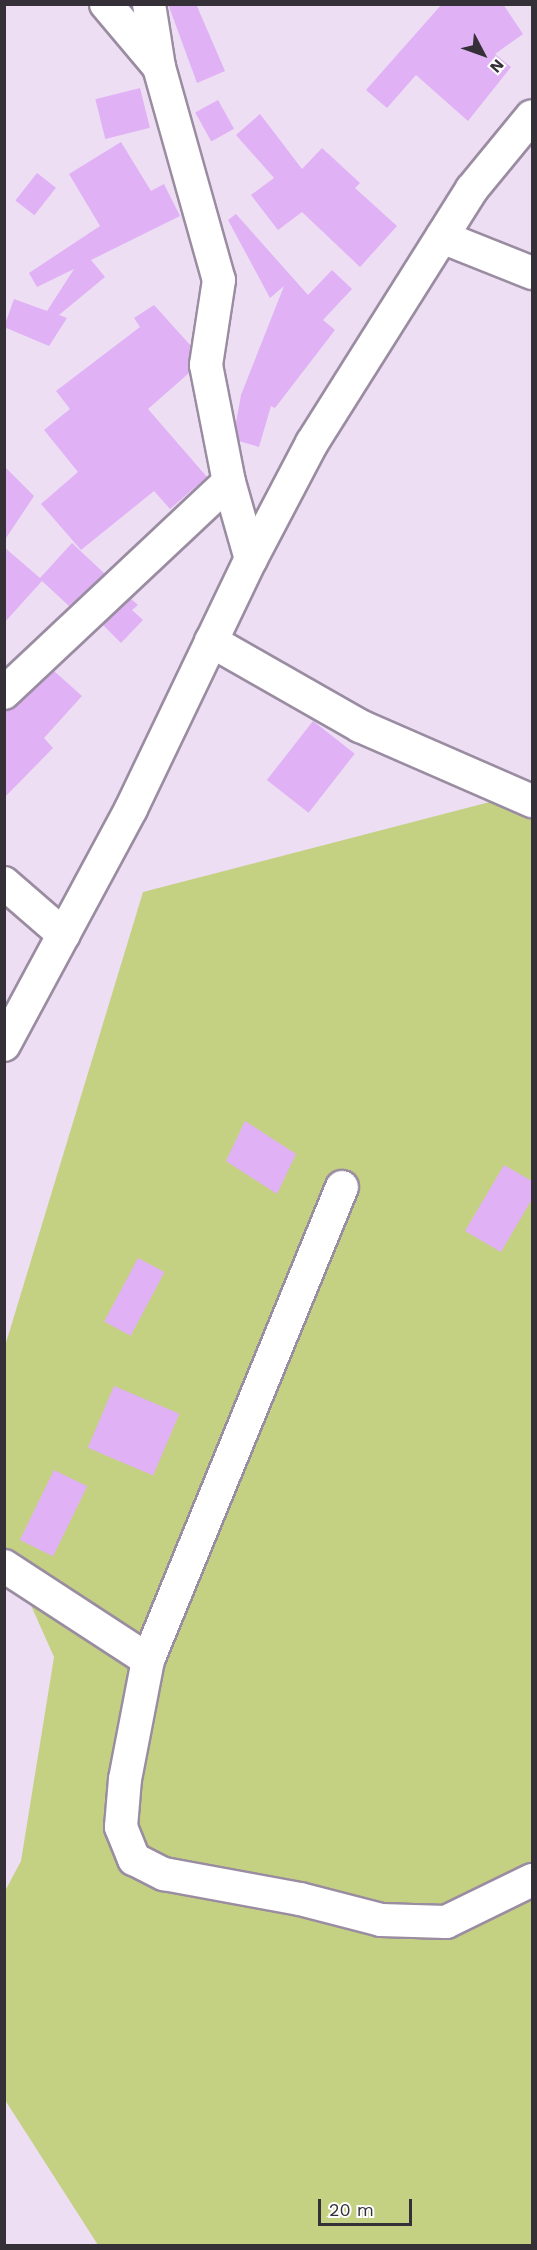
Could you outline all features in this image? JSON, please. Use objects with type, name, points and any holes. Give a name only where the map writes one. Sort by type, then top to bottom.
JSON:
[{"type":"street","points":[[106,4],[159,67]]},
{"type":"street","points":[[149,4],[159,67],[219,280],[206,365],[229,482],[251,559]]},
{"type":"street","points":[[4,1045],[131,809],[251,559],[312,443],[472,189],[532,116]]},
{"type":"street","points":[[442,237],[532,273]]},
{"type":"street","points":[[4,693],[229,482]]},
{"type":"street","points":[[211,641],[360,726],[532,801]]},
{"type":"street","points":[[4,883],[64,935]]},
{"type":"street","points":[[342,1187],[148,1660],[123,1803],[122,1827],[134,1860],[164,1874],[300,1899],[381,1920],[446,1922],[532,1880]]},
{"type":"street","points":[[4,1566],[148,1660]]},
{"type":"green space","points":[[532,791],[532,2245],[98,2245],[5,2100],[5,1891],[21,1861],[54,1657],[5,1547],[5,1346],[143,892]]},
{"type":"building","points":[[168,4],[196,4],[225,71],[197,83]]},
{"type":"building","points":[[442,4],[503,4],[523,34],[495,54],[511,67],[468,121],[416,75],[387,108],[366,90]]},
{"type":"building","points":[[140,88],[150,128],[105,139],[95,99]]},
{"type":"building","points":[[218,100],[234,129],[211,141],[195,113]]},
{"type":"building","points":[[260,114],[302,169],[322,148],[360,183],[355,188],[397,226],[360,267],[302,212],[278,230],[251,195],[274,178],[236,135]]},
{"type":"building","points":[[121,142],[151,191],[164,184],[180,216],[91,260],[105,277],[59,315],[67,318],[49,346],[4,327],[14,299],[47,311],[74,269],[37,287],[29,273],[100,226],[69,174]]},
{"type":"building","points":[[37,173],[56,188],[34,215],[15,201]]},
{"type":"building","points":[[236,214],[308,295],[332,270],[352,289],[323,320],[335,330],[275,408],[271,406],[259,447],[239,441],[236,423],[241,395],[284,286],[270,298],[228,220]]},
{"type":"building","points":[[154,305],[191,346],[189,373],[148,409],[207,477],[170,509],[154,491],[81,550],[41,504],[78,472],[44,430],[70,409],[56,391],[140,327],[134,318]]},
{"type":"building","points":[[4,466],[34,496],[4,541]]},
{"type":"building","points":[[72,543],[105,574],[69,606],[42,581],[4,623],[4,547],[40,578]]},
{"type":"building","points":[[131,599],[138,605],[132,610],[143,620],[121,643],[103,625]]},
{"type":"building","points":[[54,671],[82,696],[44,738],[53,748],[4,798],[4,710],[16,706]]},
{"type":"building","points":[[313,721],[355,754],[309,813],[267,780]]},
{"type":"building","points":[[245,1121],[296,1154],[277,1194],[226,1161]]},
{"type":"building","points":[[504,1165],[532,1181],[532,1199],[501,1252],[465,1231]]},
{"type":"building","points":[[138,1258],[164,1272],[131,1336],[104,1322]]},
{"type":"building","points":[[114,1386],[179,1414],[153,1475],[88,1448]]},
{"type":"building","points":[[54,1470],[87,1486],[53,1556],[20,1540]]}]
